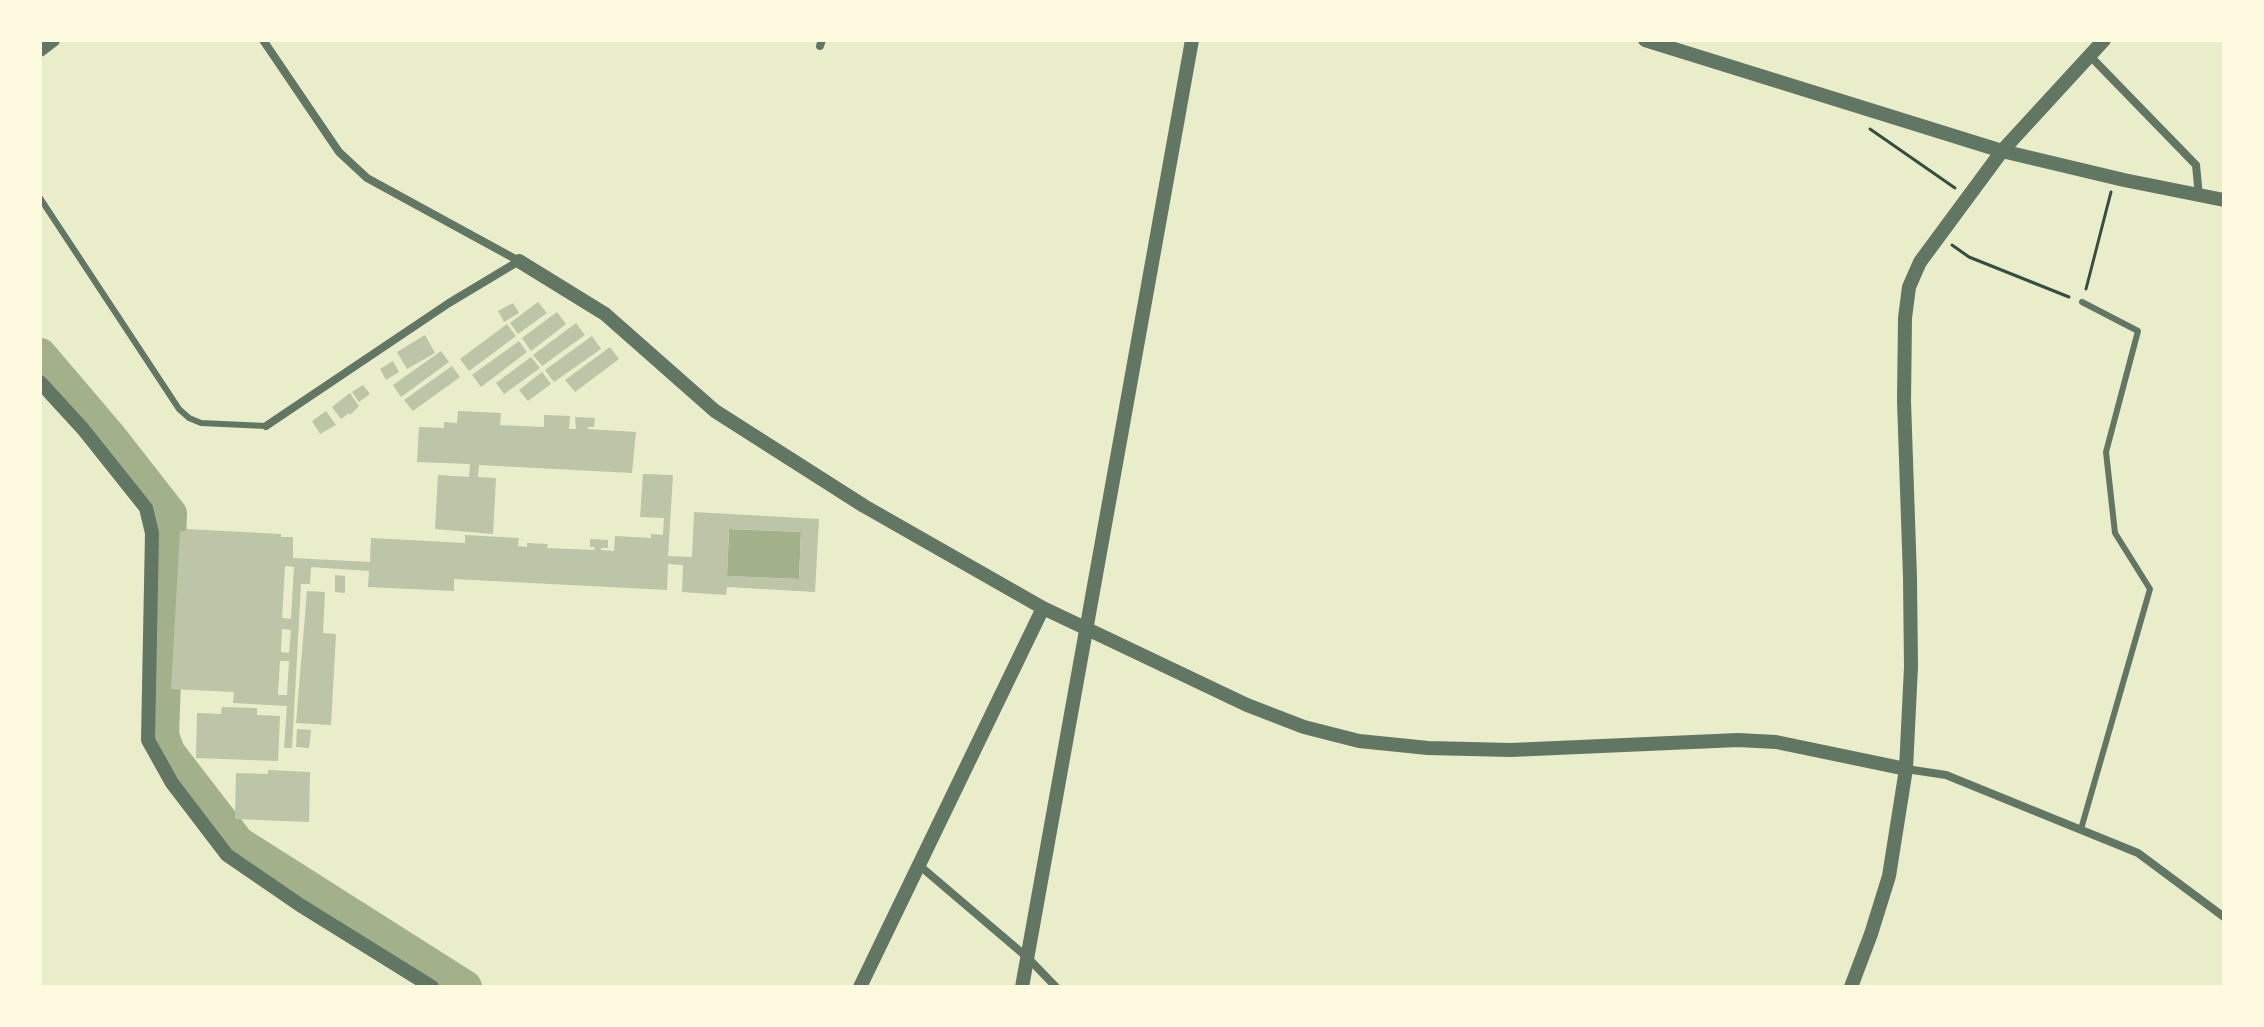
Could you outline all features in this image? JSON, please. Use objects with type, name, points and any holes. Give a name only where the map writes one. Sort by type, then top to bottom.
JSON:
[{"type":"street","points":[[40,50],[53,40]]},
{"type":"street","points":[[263,40],[339,152],[367,178],[519,261],[605,314],[715,411],[864,506],[1043,608],[1247,705],[1304,727],[1359,741],[1428,748],[1511,750],[1738,740],[1816,749],[1946,775],[2138,853],[2224,917]]},
{"type":"street","points":[[1022,987],[1192,40]]},
{"type":"street","points":[[1645,40],[2002,151],[2224,200]]},
{"type":"street","points":[[1851,987],[1889,876],[1906,769],[1911,667],[1904,401],[1905,318],[1909,287],[1920,262],[2002,151],[2104,40]]},
{"type":"street","points":[[2091,57],[2196,165],[2199,196]]},
{"type":"street","points":[[266,426],[449,303],[519,261]]},
{"type":"street","points":[[40,382],[83,429],[146,508],[152,533],[148,740],[172,783],[227,855],[300,905],[432,987]]},
{"type":"street","points":[[860,987],[1043,608]]},
{"type":"street","points":[[920,866],[1028,958],[1056,987]]},
{"type":"lane","points":[[40,198],[179,409],[201,423],[266,426]]},
{"type":"lane","points":[[2081,829],[2150,589],[2115,533],[2106,452],[2138,331],[2082,302]]},
{"type":"path","points":[[1861,108],[1871,132],[1968,197]]},
{"type":"path","points":[[1940,235],[1969,257],[2082,302],[2114,178]]},
{"type":"shaded area","points":[[729,529],[801,532],[799,579],[727,576]]},
{"type":"building","points":[[538,302],[547,313],[518,334],[510,323]]},
{"type":"building","points":[[513,303],[519,313],[504,322],[498,311]]},
{"type":"building","points":[[557,312],[566,324],[531,351],[522,338]]},
{"type":"building","points":[[576,323],[585,335],[542,366],[533,355]]},
{"type":"building","points":[[507,324],[516,336],[469,371],[460,359]]},
{"type":"building","points":[[425,335],[435,353],[407,369],[397,352]]},
{"type":"building","points":[[592,336],[601,349],[554,382],[545,370]]},
{"type":"building","points":[[519,341],[527,352],[481,387],[472,375]]},
{"type":"building","points":[[610,347],[619,359],[575,392],[565,380]]},
{"type":"building","points":[[441,351],[449,362],[401,397],[393,385]]},
{"type":"building","points":[[531,357],[540,368],[504,394],[496,383]]},
{"type":"building","points":[[393,361],[399,372],[386,380],[380,369]]},
{"type":"building","points":[[452,366],[460,377],[413,411],[404,400]]},
{"type":"building","points":[[542,372],[551,384],[528,401],[519,390]]},
{"type":"building","points":[[363,385],[370,394],[359,402],[352,392]]},
{"type":"building","points":[[350,393],[359,406],[341,419],[332,407]]},
{"type":"building","points":[[326,411],[336,425],[320,434],[312,421]]},
{"type":"building","points":[[458,411],[501,413],[500,425],[544,427],[544,415],[570,416],[569,429],[576,429],[575,417],[595,418],[594,427],[587,429],[636,432],[632,473],[479,465],[478,477],[496,478],[493,534],[435,529],[438,475],[469,477],[470,464],[417,462],[419,427],[444,428],[444,422],[457,423]]},
{"type":"building","points":[[643,474],[673,475],[668,556],[692,557],[694,512],[819,519],[815,592],[727,587],[726,595],[682,592],[683,565],[668,564],[667,590],[454,579],[454,591],[368,587],[369,571],[311,567],[310,584],[301,584],[292,748],[284,748],[287,706],[233,703],[234,692],[171,689],[180,531],[281,534],[281,537],[293,537],[293,558],[370,562],[371,538],[465,543],[465,535],[519,538],[518,546],[548,544],[547,548],[594,550],[595,547],[590,547],[590,539],[608,540],[608,548],[601,550],[614,551],[615,536],[651,538],[651,534],[663,535],[664,518],[640,517]],"holes":[[[729,529],[801,532],[799,579],[727,576]],[[285,566],[294,567],[291,619],[282,618]],[[282,629],[291,630],[289,653],[281,652]],[[280,661],[289,661],[287,695],[278,695]]]},
{"type":"building","points":[[335,575],[345,576],[345,593],[335,592]]},
{"type":"building","points":[[307,591],[325,592],[323,633],[336,634],[331,725],[296,723]]},
{"type":"building","points":[[222,707],[257,708],[257,715],[280,716],[278,761],[196,758],[197,713],[221,714]]},
{"type":"building","points":[[297,729],[311,730],[309,748],[296,747]]},
{"type":"building","points":[[268,770],[310,772],[309,822],[235,819],[236,773],[268,774]]},
{"type":"waterway","points":[[40,355],[170,514],[162,735],[168,752],[238,843],[465,987]]}]
